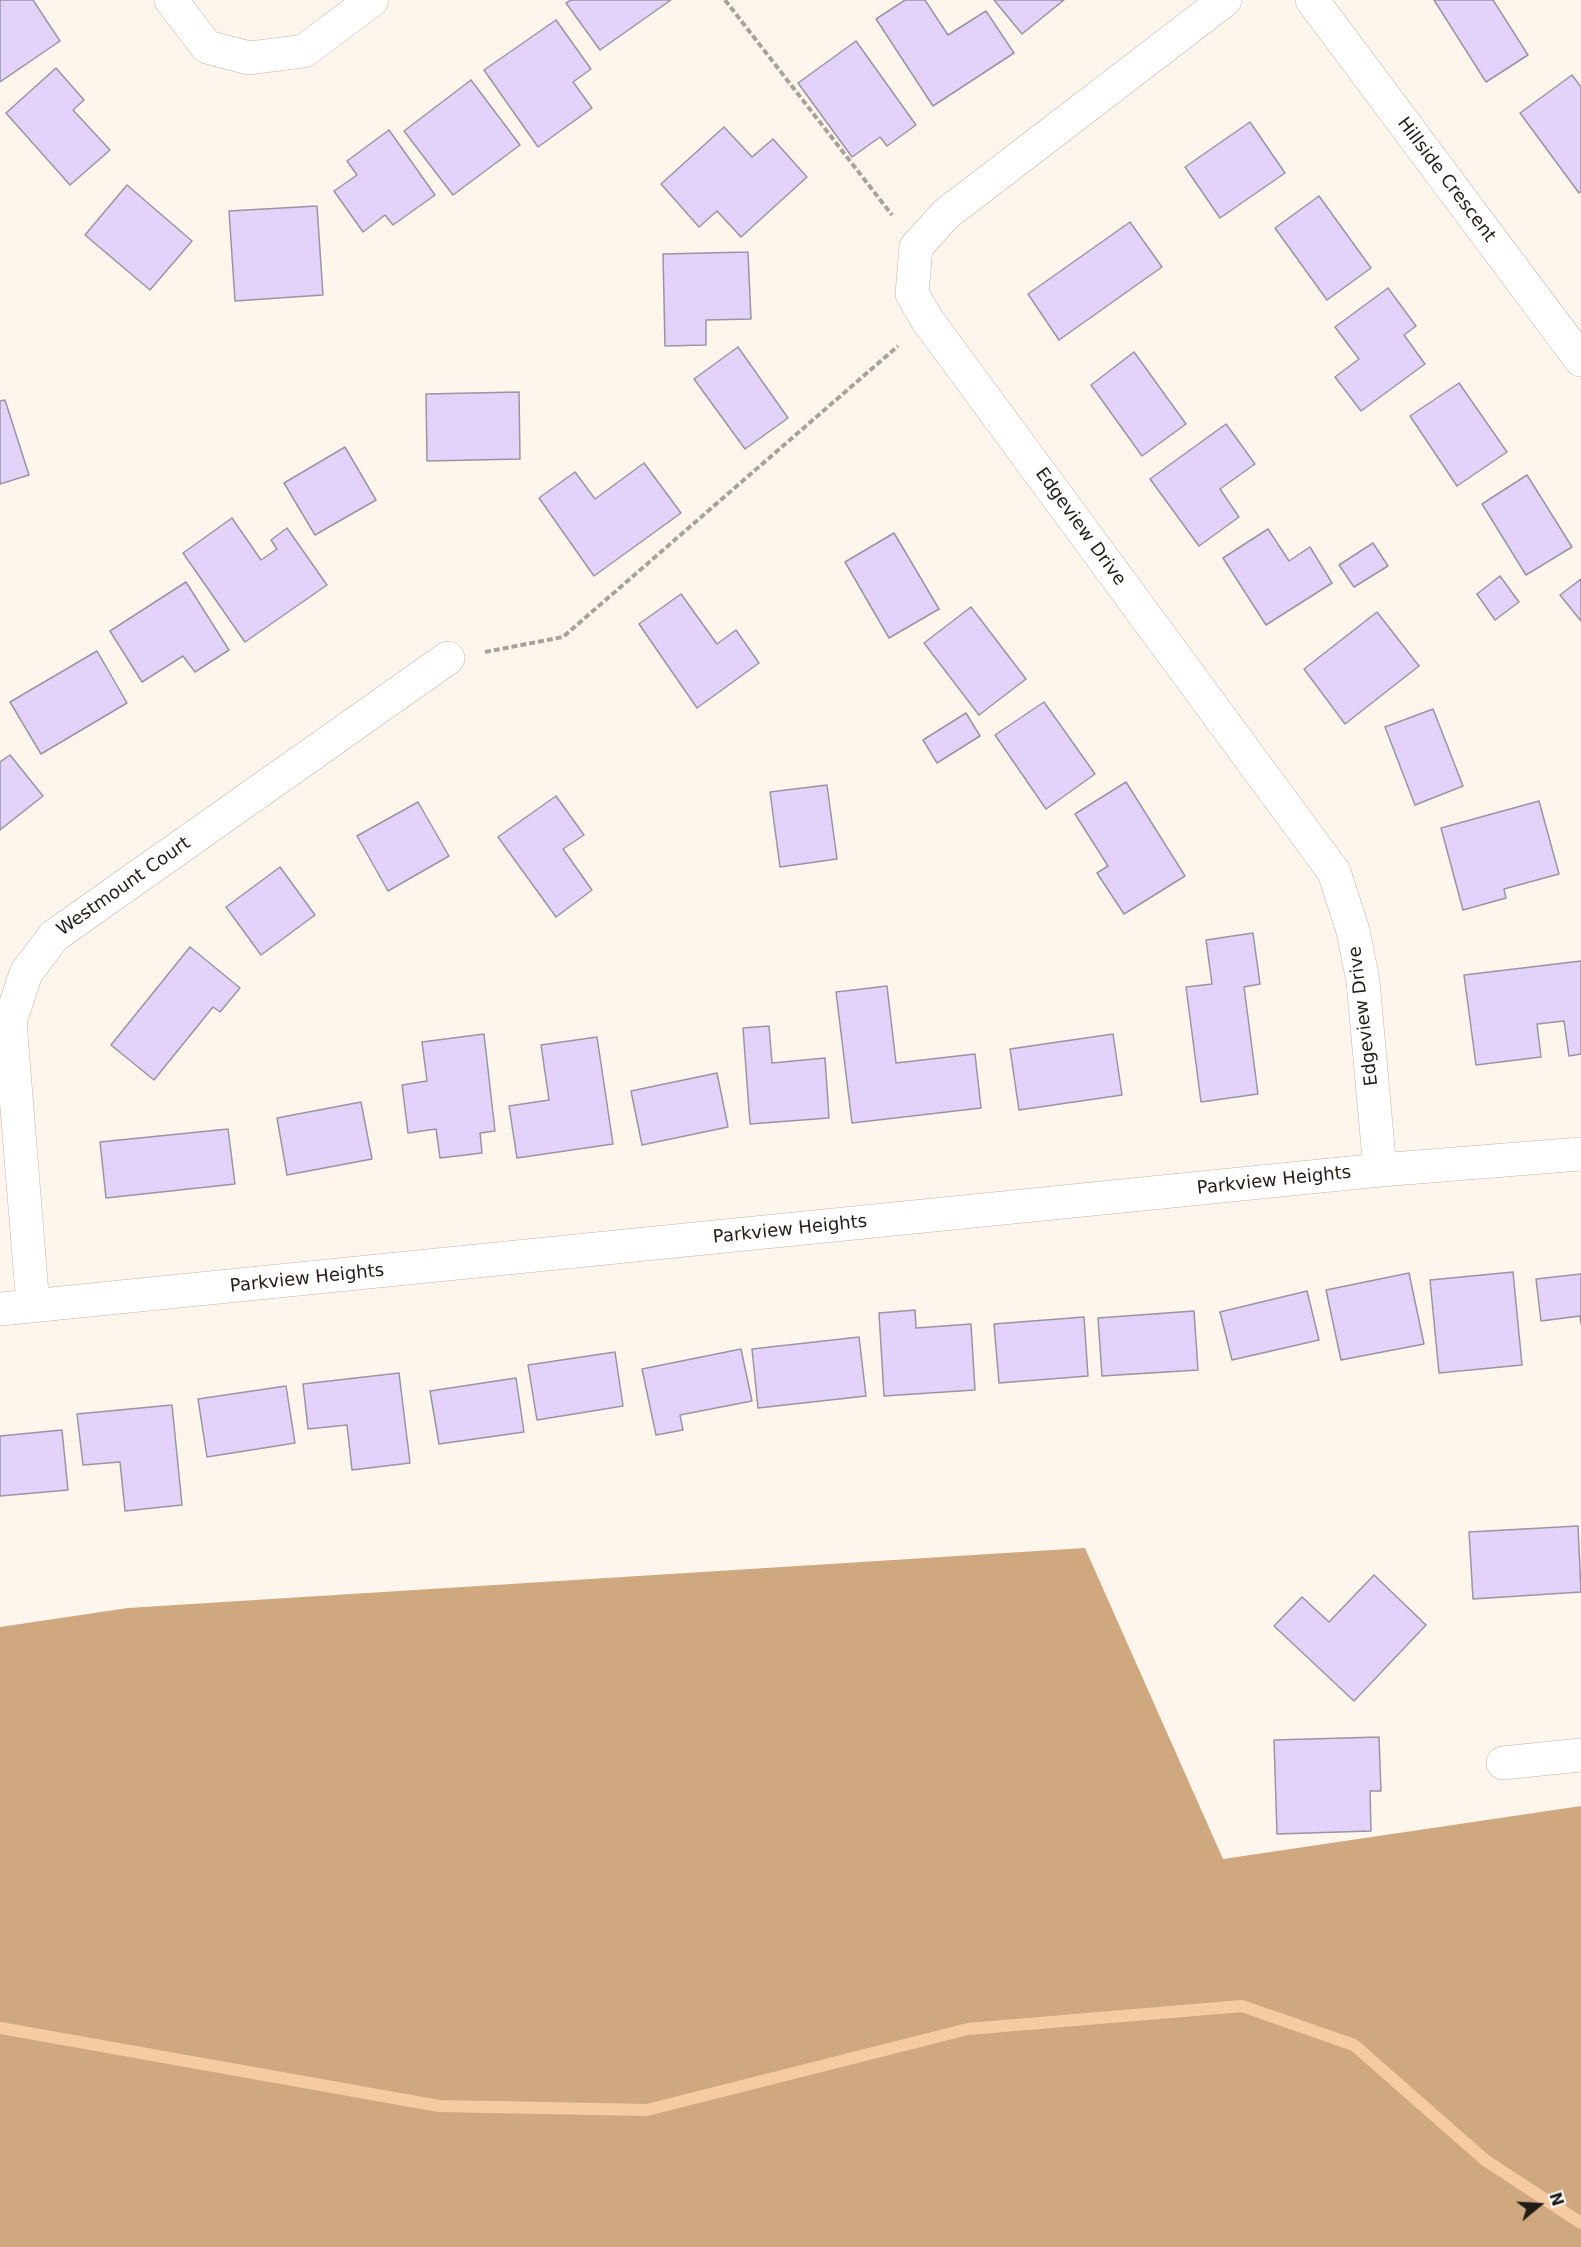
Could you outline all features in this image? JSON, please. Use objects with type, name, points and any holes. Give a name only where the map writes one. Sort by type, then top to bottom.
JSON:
[{"type":"street","points":[[171,0],[207,47],[249,58],[304,51],[372,0]]},
{"type":"street","points":[[916,247],[946,214],[1226,0]]},
{"type":"street","name":"Hillside Crescent","points":[[1312,0],[1581,360]]},
{"type":"street","name":"Edgeview Drive","points":[[916,247],[912,294],[928,321],[1334,872],[1353,932],[1363,981],[1380,1170]]},
{"type":"street","name":"Westmount Court","points":[[33,1306],[10,1022],[26,973],[54,936],[448,658]]},
{"type":"street","name":"Parkview Heights","points":[[0,1309],[1380,1170],[1581,1154]]},
{"type":"street","points":[[1503,1763],[1581,1755]]},
{"type":"path","points":[[725,0],[916,247]]},
{"type":"path","points":[[448,658],[563,637],[928,321]]},
{"type":"shaded area","points":[[1085,1548],[1223,1859],[1581,1806],[1581,2247],[0,2247],[0,1627],[128,1608]]},
{"type":"building","points":[[0,0],[33,0],[60,41],[0,82]]},
{"type":"building","points":[[571,0],[671,0],[600,50],[566,3]]},
{"type":"building","points":[[905,0],[925,0],[948,35],[986,11],[1014,53],[933,106],[876,19]]},
{"type":"building","points":[[994,0],[1064,0],[1022,34]]},
{"type":"building","points":[[1434,0],[1493,0],[1528,55],[1486,82]]},
{"type":"building","points":[[556,20],[591,69],[573,82],[592,108],[538,147],[484,70]]},
{"type":"building","points":[[856,41],[916,125],[887,146],[880,137],[852,157],[798,83]]},
{"type":"building","points":[[56,68],[84,100],[73,110],[110,150],[70,185],[6,113]]},
{"type":"building","points":[[1572,75],[1581,87],[1581,191],[1579,193],[1520,113]]},
{"type":"building","points":[[471,80],[520,145],[453,195],[404,131]]},
{"type":"building","points":[[1250,122],[1285,173],[1220,218],[1185,167]]},
{"type":"building","points":[[724,127],[752,157],[773,139],[807,177],[741,237],[717,211],[699,227],[661,184]]},
{"type":"building","points":[[389,130],[435,195],[393,225],[385,215],[363,232],[334,191],[357,175],[347,161]]},
{"type":"building","points":[[127,185],[192,241],[150,290],[85,235]]},
{"type":"building","points":[[1319,196],[1371,268],[1327,300],[1275,228]]},
{"type":"building","points":[[317,206],[323,295],[235,301],[229,211]]},
{"type":"building","points":[[1130,222],[1162,267],[1059,340],[1028,294]]},
{"type":"building","points":[[748,252],[751,319],[706,320],[706,345],[665,346],[663,254]]},
{"type":"building","points":[[1388,288],[1416,326],[1404,335],[1425,364],[1361,411],[1335,377],[1359,359],[1335,327]]},
{"type":"building","points":[[738,347],[788,418],[745,449],[694,379]]},
{"type":"building","points":[[1134,352],[1186,424],[1142,456],[1091,385]]},
{"type":"building","points":[[1459,383],[1507,452],[1457,486],[1410,416]]},
{"type":"building","points":[[519,392],[520,459],[427,461],[426,394]]},
{"type":"building","points":[[5,400],[29,475],[0,484],[0,401]]},
{"type":"building","points":[[1226,424],[1255,464],[1220,489],[1239,517],[1199,546],[1150,479]]},
{"type":"building","points":[[345,447],[376,500],[315,535],[284,483]]},
{"type":"building","points":[[644,463],[681,513],[594,576],[539,498],[575,472],[595,499]]},
{"type":"building","points":[[1527,475],[1572,547],[1526,575],[1482,504]]},
{"type":"building","points":[[232,518],[261,560],[277,549],[271,540],[287,528],[327,585],[245,642],[183,553]]},
{"type":"building","points":[[1268,529],[1289,561],[1310,547],[1332,583],[1266,625],[1223,558]]},
{"type":"building","points":[[894,533],[939,609],[889,638],[845,562]]},
{"type":"building","points":[[1373,543],[1388,566],[1354,587],[1339,565]]},
{"type":"building","points":[[1500,576],[1519,602],[1495,620],[1477,594]]},
{"type":"building","points":[[1581,579],[1581,621],[1560,595]]},
{"type":"building","points":[[186,582],[229,650],[195,672],[183,656],[142,682],[110,631]]},
{"type":"building","points":[[681,594],[717,644],[736,630],[759,663],[697,708],[639,624]]},
{"type":"building","points":[[971,607],[1026,679],[979,715],[924,643]]},
{"type":"building","points":[[1377,612],[1419,666],[1345,724],[1304,669]]},
{"type":"building","points":[[97,651],[127,703],[41,754],[10,702]]},
{"type":"building","points":[[1044,702],[1095,774],[1046,809],[995,735]]},
{"type":"building","points":[[1433,709],[1463,786],[1415,805],[1385,727]]},
{"type":"building","points":[[966,713],[980,736],[937,763],[923,740]]},
{"type":"building","points":[[10,755],[43,796],[0,830],[0,762]]},
{"type":"building","points":[[1126,782],[1185,876],[1124,914],[1097,873],[1108,866],[1075,814]]},
{"type":"building","points":[[827,785],[837,859],[780,867],[770,792]]},
{"type":"building","points":[[556,796],[584,835],[563,849],[592,890],[556,917],[498,837]]},
{"type":"building","points":[[1539,801],[1559,874],[1504,889],[1506,898],[1463,910],[1441,828]]},
{"type":"building","points":[[418,802],[449,856],[388,891],[357,836]]},
{"type":"building","points":[[280,867],[315,915],[261,955],[226,907]]},
{"type":"building","points":[[1253,933],[1260,984],[1244,987],[1258,1094],[1201,1102],[1186,987],[1212,984],[1206,940]]},
{"type":"building","points":[[190,947],[240,988],[220,1012],[213,1007],[154,1080],[111,1045]]},
{"type":"building","points":[[1581,961],[1581,1054],[1569,1056],[1564,1021],[1537,1024],[1541,1057],[1476,1065],[1464,975]]},
{"type":"building","points":[[887,986],[896,1063],[975,1054],[981,1108],[852,1123],[836,992]]},
{"type":"building","points":[[769,1026],[772,1063],[825,1058],[829,1118],[750,1124],[743,1028]]},
{"type":"building","points":[[484,1034],[495,1131],[480,1133],[482,1153],[440,1158],[436,1129],[408,1133],[402,1085],[427,1081],[422,1042]]},
{"type":"building","points":[[1113,1034],[1122,1095],[1019,1110],[1010,1049]]},
{"type":"building","points":[[597,1037],[613,1144],[517,1158],[509,1106],[549,1100],[541,1045]]},
{"type":"building","points":[[717,1073],[728,1127],[642,1145],[631,1091]]},
{"type":"building","points":[[361,1102],[372,1159],[287,1175],[277,1118]]},
{"type":"building","points":[[228,1129],[235,1184],[106,1198],[100,1142]]},
{"type":"building","points":[[1513,1272],[1522,1365],[1439,1373],[1430,1280]]},
{"type":"building","points":[[1409,1273],[1424,1344],[1341,1360],[1326,1290]]},
{"type":"building","points":[[1581,1274],[1581,1324],[1580,1316],[1541,1321],[1536,1279]]},
{"type":"building","points":[[1307,1291],[1319,1340],[1232,1360],[1220,1312]]},
{"type":"building","points":[[915,1310],[916,1328],[971,1324],[975,1390],[884,1396],[879,1313]]},
{"type":"building","points":[[1194,1311],[1198,1370],[1102,1376],[1098,1318]]},
{"type":"building","points":[[1084,1317],[1088,1376],[999,1383],[994,1324]]},
{"type":"building","points":[[859,1337],[866,1396],[758,1408],[752,1349]]},
{"type":"building","points":[[741,1349],[752,1401],[680,1415],[683,1430],[656,1435],[642,1369]]},
{"type":"building","points":[[615,1352],[623,1406],[537,1420],[528,1365]]},
{"type":"building","points":[[399,1373],[410,1463],[352,1470],[347,1425],[308,1429],[303,1384]]},
{"type":"building","points":[[516,1378],[524,1432],[439,1444],[430,1391]]},
{"type":"building","points":[[286,1386],[295,1443],[207,1457],[198,1399]]},
{"type":"building","points":[[172,1405],[182,1505],[125,1511],[120,1462],[83,1465],[77,1414]]},
{"type":"building","points":[[62,1430],[68,1490],[0,1496],[0,1436]]},
{"type":"building","points":[[1578,1526],[1581,1592],[1473,1599],[1469,1532]]},
{"type":"building","points":[[1374,1575],[1426,1625],[1354,1701],[1274,1626],[1302,1597],[1329,1622]]},
{"type":"building","points":[[1379,1737],[1381,1791],[1370,1791],[1371,1831],[1277,1834],[1274,1740]]},
{"type":"waterway","points":[[0,2028],[439,2106],[647,2110],[968,2029],[1242,2006],[1354,2045],[1485,2160],[1581,2223]]}]
